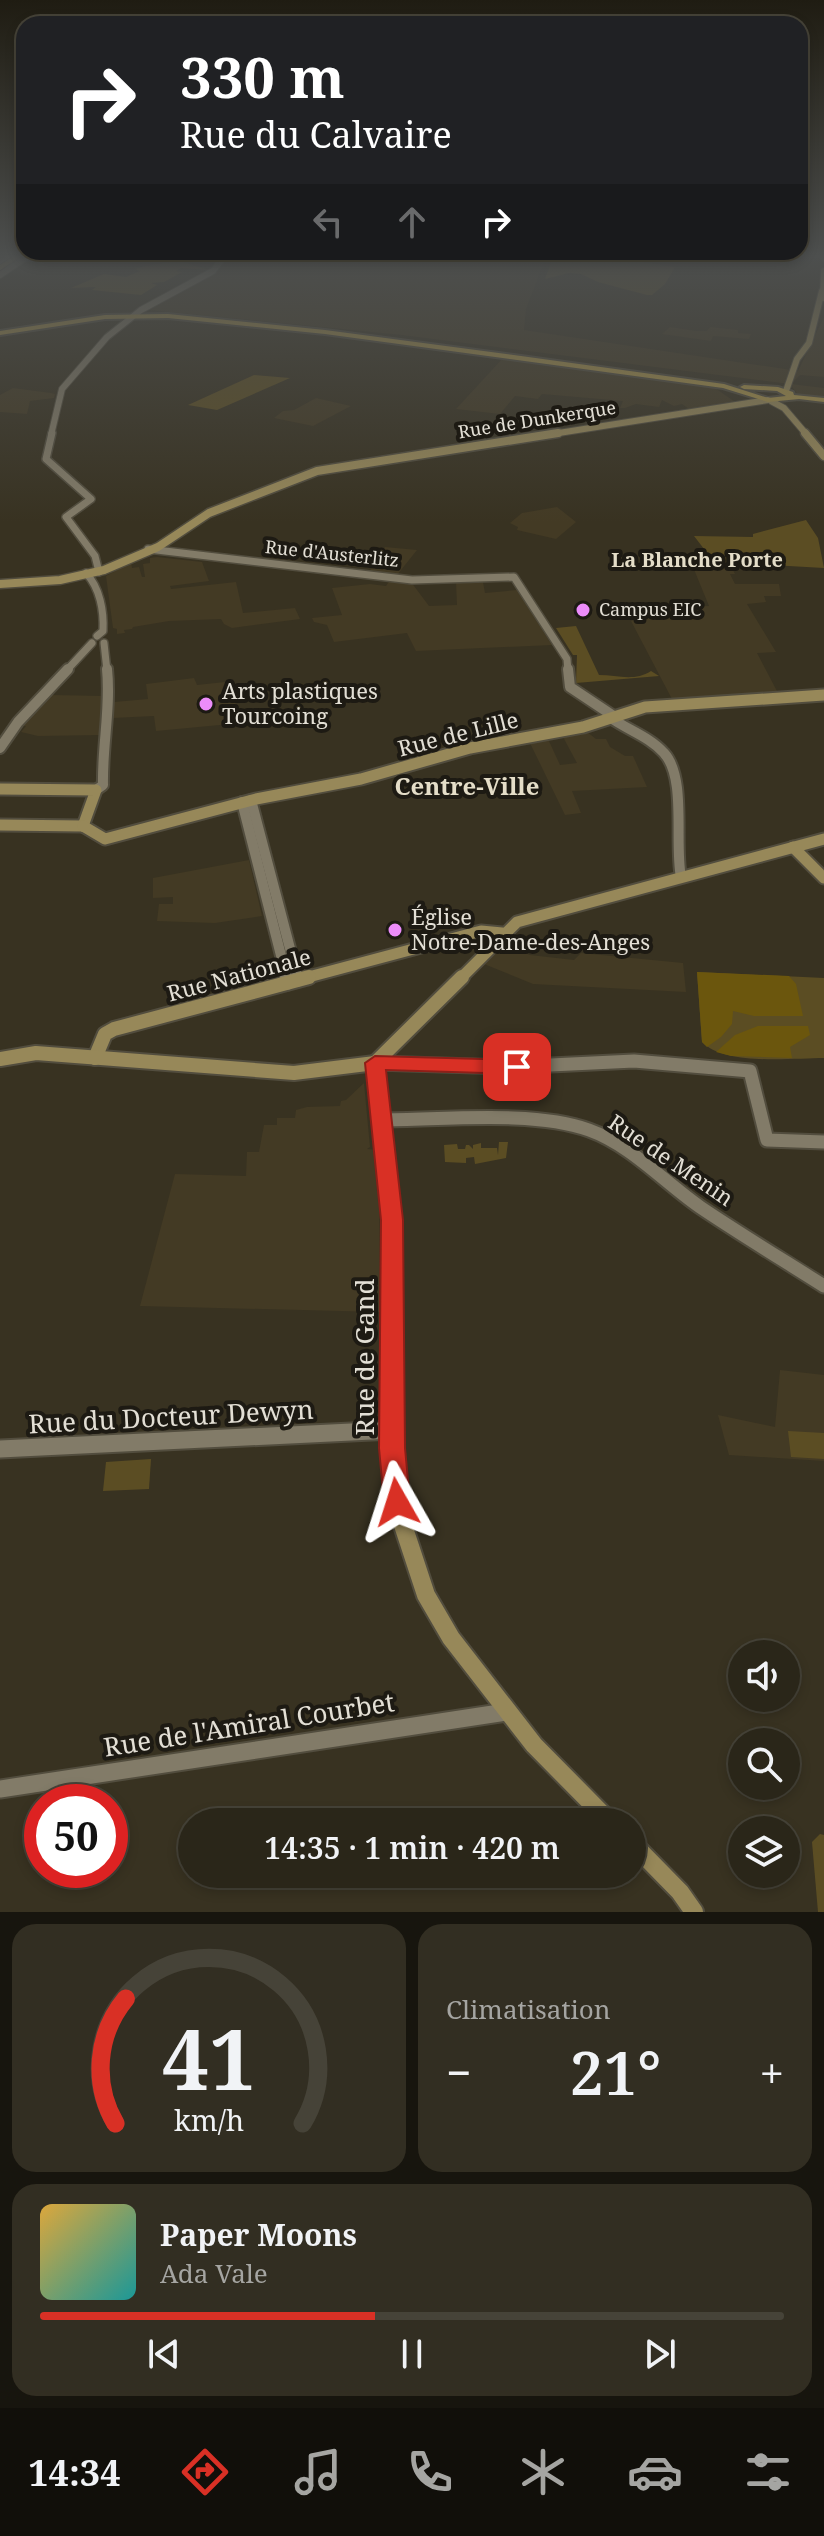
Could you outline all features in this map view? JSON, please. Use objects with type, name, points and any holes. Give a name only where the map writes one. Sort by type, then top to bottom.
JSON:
[{"type":"main road","points":[[407,343],[719,386],[770,401],[824,398]]},
{"type":"main road","points":[[432,343],[767,388],[786,398],[824,456]]},
{"type":"main road","points":[[786,398],[788,380],[798,357],[809,343]]},
{"type":"main road","points":[[756,396],[756,391],[781,386],[788,380]]},
{"type":"main road","name":"Rue de Dunkerque","points":[[750,404],[759,401],[756,396]]},
{"type":"main road","name":"Rue de Dunkerque","points":[[0,583],[46,582],[93,572],[150,550],[214,511],[330,468],[770,401]]},
{"type":"main road","name":"Rue de Lille","points":[[83,826],[105,839],[246,801],[361,779],[470,748],[578,729],[648,707],[824,695]]},
{"type":"main road","points":[[0,789],[96,790],[83,826],[0,825]]},
{"type":"main road","name":"Rue Nationale","points":[[95,1058],[108,1031],[484,931],[507,929],[681,877],[824,839]]},
{"type":"main road","points":[[793,847],[824,878]]},
{"type":"main road","points":[[0,1059],[36,1053],[301,1074],[375,1063],[507,929]]},
{"type":"main road","name":"Rue de Gand","points":[[375,1063],[392,1220],[392,1430],[399,1512],[426,1595],[451,1638],[506,1712],[554,1768],[595,1808]]},
{"type":"main road","points":[[646,1857],[680,1892],[694,1912]]},
{"type":"street","points":[[0,748],[18,722],[100,639],[103,631],[94,581],[94,554],[67,514],[91,501],[46,459],[62,389],[102,343]]},
{"type":"street","name":"Rue d'Austerlitz","points":[[150,550],[412,580],[514,577],[567,659],[570,687],[614,717]]},
{"type":"street","points":[[96,790],[103,785],[102,759],[110,715],[109,681],[100,639]]},
{"type":"street","points":[[614,717],[670,761],[677,803],[681,877]]},
{"type":"street","points":[[246,801],[293,981]]},
{"type":"street","points":[[375,1063],[509,1067],[634,1061],[750,1071],[767,1140],[824,1142]]},
{"type":"street","name":"Rue de Menin","points":[[382,1120],[513,1119],[563,1123],[598,1133],[707,1211],[824,1286]]},
{"type":"street","name":"Rue du Docteur Dewyn","points":[[0,1449],[392,1430]]},
{"type":"street","name":"Rue de l'Amiral Courbet","points":[[0,1789],[506,1712]]},
{"type":"shaded area","points":[[467,343],[612,343],[798,371],[811,343],[824,343],[824,377],[800,375],[791,384],[824,388],[824,401],[799,396],[790,384]]},
{"type":"shaded area","points":[[503,358],[715,388],[738,404],[692,411],[682,404],[674,406],[662,400],[659,407],[636,404],[620,408],[623,401],[542,394],[538,399],[515,396],[500,414],[456,409]]},
{"type":"shaded area","points":[[254,375],[290,378],[217,410],[188,405]]},
{"type":"shaded area","points":[[13,388],[55,394],[54,398],[30,401],[27,414],[0,412],[0,395]]},
{"type":"shaded area","points":[[316,398],[351,406],[313,426],[274,418],[283,411],[294,410]]},
{"type":"shaded area","points":[[557,507],[576,522],[556,539],[517,530],[518,527],[510,523],[522,513]]},
{"type":"shaded area","points":[[806,520],[818,538],[824,568],[719,562],[717,558],[711,558],[694,536],[753,537],[753,534]]},
{"type":"shaded area","points":[[385,547],[417,550],[397,575],[369,572]]},
{"type":"shaded area","points":[[157,557],[202,562],[209,581],[170,586],[171,589],[236,582],[243,613],[295,608],[300,619],[232,628],[221,619],[169,621],[133,627],[117,634],[117,629],[113,628],[106,576],[131,562],[132,568],[139,567],[142,577],[145,577],[143,564]]},
{"type":"shaded area","points":[[693,567],[732,568],[735,574],[730,574],[735,584],[779,584],[781,596],[764,596],[766,602],[747,604],[776,652],[757,653],[778,693],[673,701],[631,621],[639,618],[633,607],[709,606]]},
{"type":"shaded area","points":[[390,580],[411,582],[429,606],[457,605],[456,582],[483,582],[485,593],[517,590],[552,645],[416,651],[407,633],[334,642],[327,625],[314,622],[312,618],[342,615],[332,588],[370,584],[386,586]]},
{"type":"shaded area","points":[[576,626],[599,675],[632,677],[651,671],[659,676],[576,683],[577,655],[573,655],[556,628]]},
{"type":"shaded area","name":"Arts plastiques Tourcoing","points":[[194,678],[197,685],[234,681],[236,709],[241,723],[156,731],[154,716],[113,718],[114,702],[148,699],[146,684]]},
{"type":"shaded area","points":[[49,695],[106,696],[102,735],[38,736],[21,732],[26,726],[20,726]]},
{"type":"shaded area","points":[[587,732],[596,739],[606,739],[610,747],[625,756],[633,756],[647,787],[572,791],[581,813],[565,815],[529,741],[548,739],[560,765],[577,763],[563,737]]},
{"type":"shaded area","points":[[249,860],[262,916],[215,923],[157,921],[159,904],[173,904],[173,897],[153,898],[153,878]]},
{"type":"shaded area","points":[[504,944],[530,955],[574,960],[581,953],[683,963],[686,992],[533,984],[484,964]]},
{"type":"shaded area","points":[[697,972],[824,978],[824,1058],[742,1058],[713,1050],[702,1042]]},
{"type":"shaded area","points":[[697,972],[789,976],[796,984],[803,1016],[754,1016],[733,1011],[732,1024],[707,1047],[702,1042]]},
{"type":"shaded area","points":[[758,1026],[808,1026],[810,1035],[790,1047],[792,1058],[731,1056],[716,1052],[735,1035]]},
{"type":"shaded area","points":[[364,1083],[370,1147],[367,1149],[379,1150],[380,1312],[140,1306],[175,1174],[246,1176],[247,1152],[259,1152],[264,1125],[277,1125],[277,1118],[295,1118],[296,1110],[307,1107],[340,1106],[341,1101]]},
{"type":"shaded area","points":[[499,1142],[508,1142],[506,1158],[475,1164],[474,1157],[466,1158],[466,1163],[445,1162],[444,1145],[457,1144],[458,1149],[465,1149],[469,1145],[473,1149],[473,1145],[481,1143],[481,1148],[497,1148],[498,1155]]},
{"type":"shaded area","points":[[780,1370],[824,1375],[824,1461],[729,1455],[718,1415],[775,1427]]},
{"type":"shaded area","points":[[788,1431],[824,1433],[824,1459],[791,1457]]},
{"type":"shaded area","points":[[151,1459],[149,1489],[103,1491],[106,1462]]},
{"type":"shaded area","points":[[820,1834],[824,1835],[824,1912],[818,1912],[812,1842]]},
{"type":"place","name":"Campus EIC","points":[[583,610]]},
{"type":"place","name":"Arts plastiques Tourcoing","points":[[206,704]]},
{"type":"place","name":"Église Notre-Dame-des-Anges","points":[[395,930]]},
{"type":"district","name":"La Blanche Porte","points":[[697,560]]},
{"type":"district","name":"Centre-Ville","points":[[467,787]]},
{"type":"route","points":[[397,1502],[392,1448],[395,1318],[391,1195],[375,1063],[517,1067]]}]
